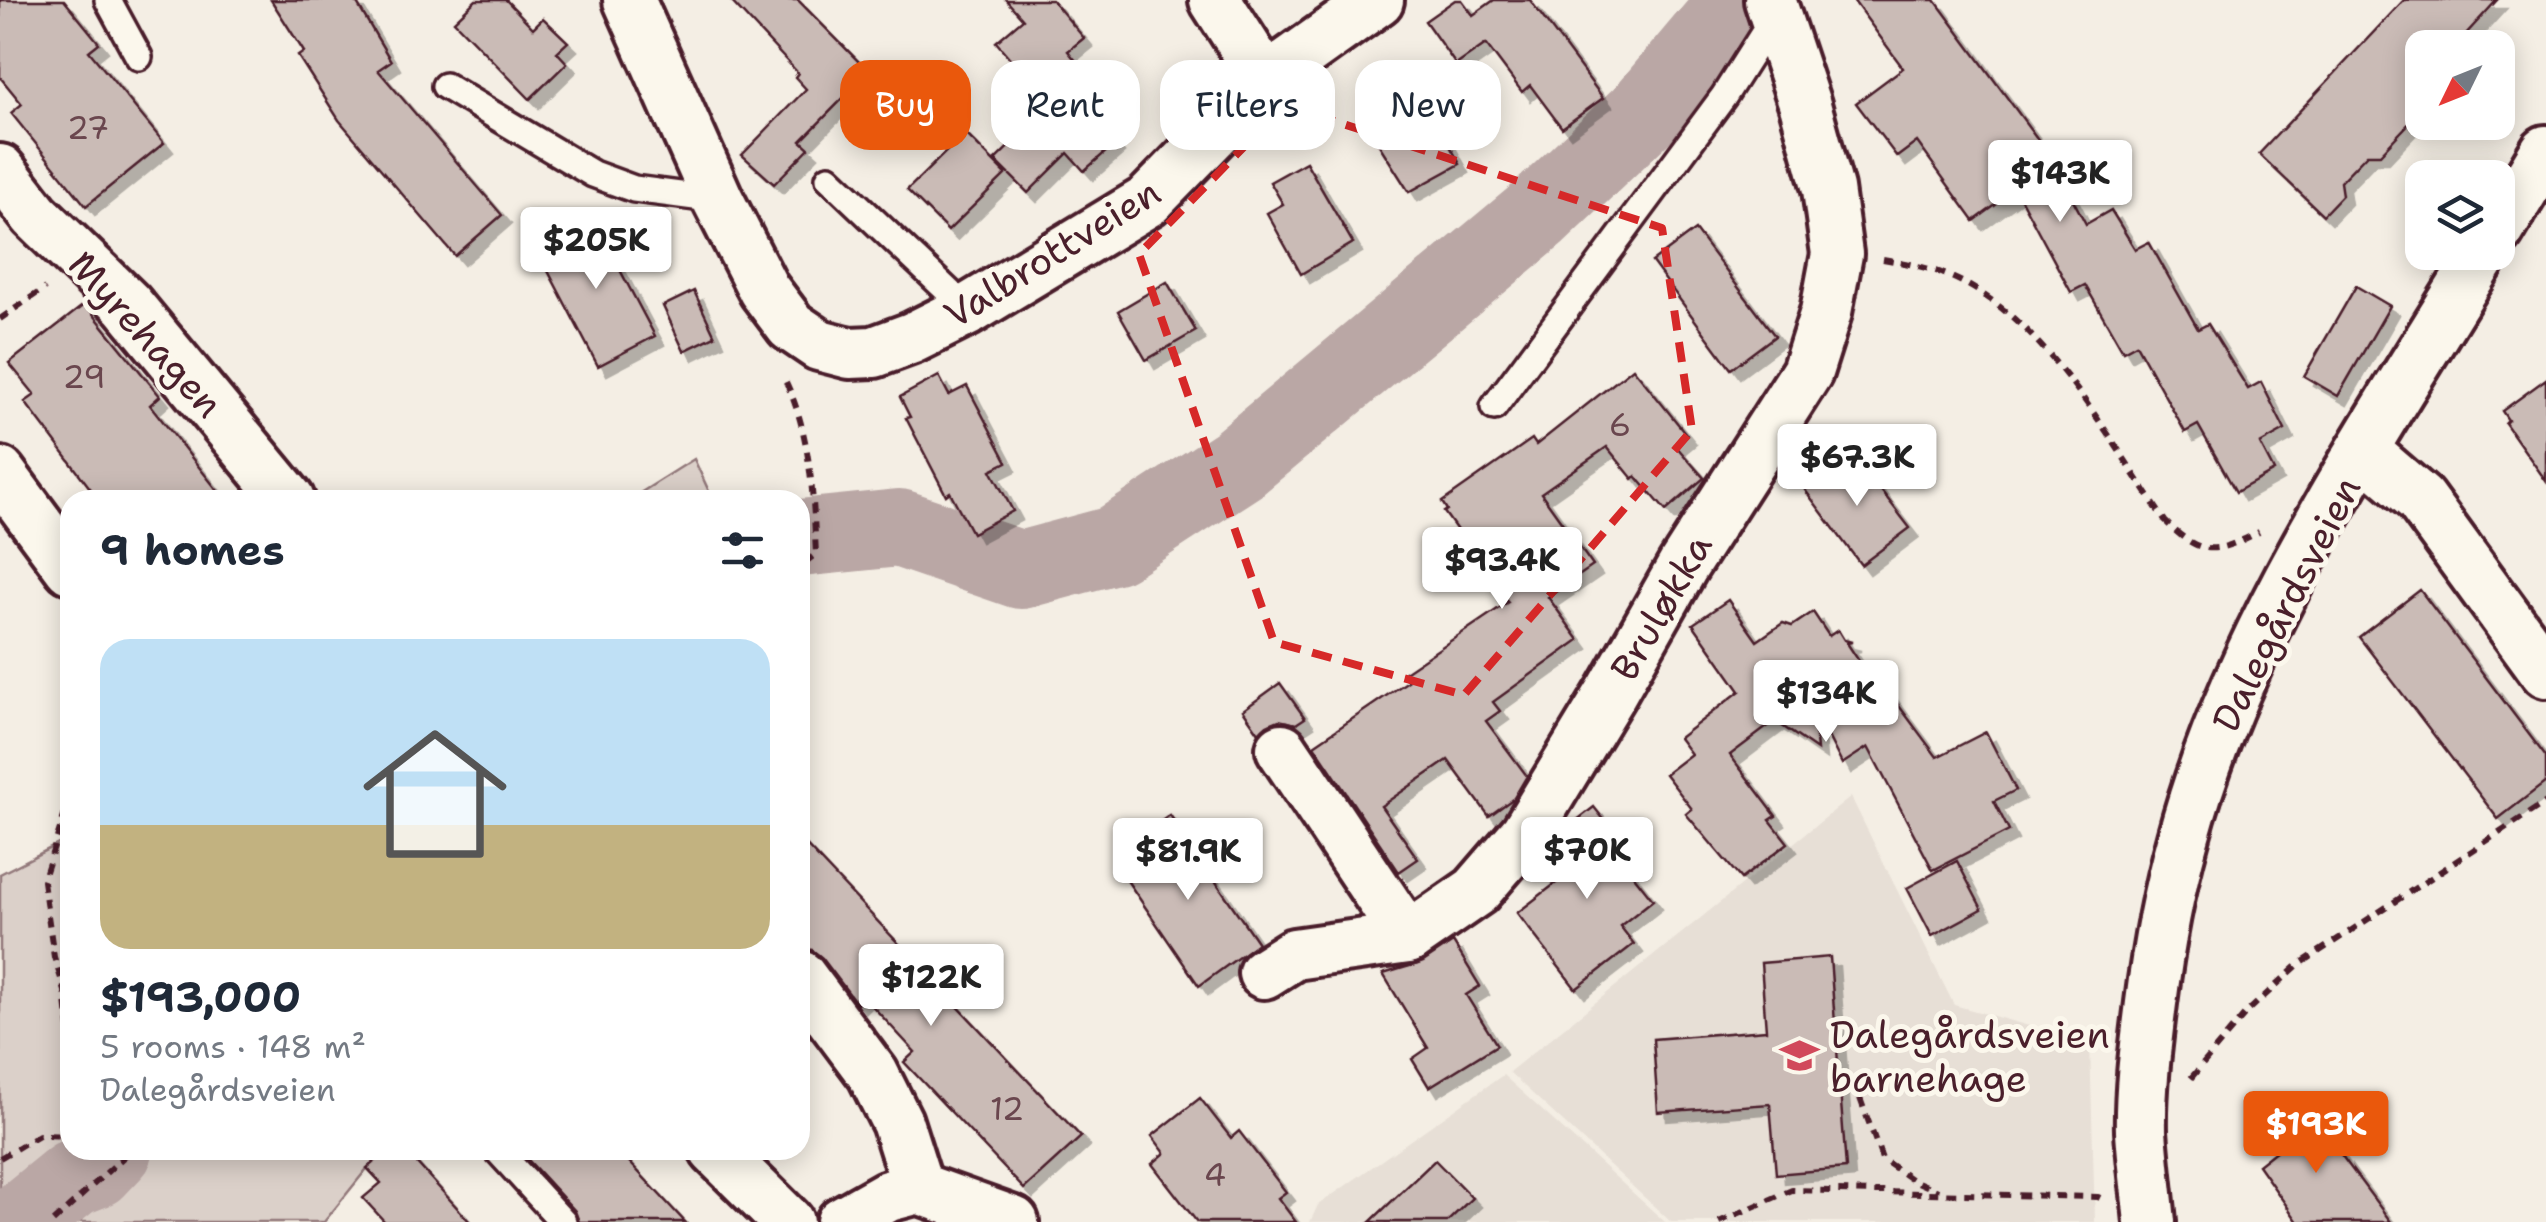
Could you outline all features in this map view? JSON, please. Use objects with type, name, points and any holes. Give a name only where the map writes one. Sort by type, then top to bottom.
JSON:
[{"type":"street","points":[[629,0],[718,200],[764,290],[790,326]]},
{"type":"street","points":[[1214,0],[1253,60]]},
{"type":"street","name":"Valbrottveien","points":[[1294,60],[1378,0]]},
{"type":"street","name":"Bruløkka","points":[[1264,973],[1294,954],[1408,938],[1476,892],[1526,833],[1682,566],[1807,372],[1826,312],[1837,254],[1828,189],[1773,7]]},
{"type":"street","name":"Valbrottveien","points":[[790,326],[820,345],[850,353],[874,352],[968,310],[1148,200],[1197,150]]},
{"type":"street","points":[[2515,202],[2546,151]]},
{"type":"street","name":"Myrehagen","points":[[0,170],[35,216],[128,304],[280,490]]},
{"type":"street","name":"Dalegårdsveien","points":[[2150,1222],[2141,1129],[2156,967],[2183,837],[2236,691],[2269,618],[2473,270]]},
{"type":"street","points":[[2364,451],[2420,499],[2546,672]]},
{"type":"street","points":[[0,473],[60,554]]},
{"type":"street","points":[[1282,748],[1408,938]]},
{"type":"street","points":[[810,989],[873,1074],[898,1122],[918,1188]]},
{"type":"street","points":[[725,1160],[788,1222]]},
{"type":"street","points":[[842,1222],[888,1196],[918,1188],[1013,1222]]},
{"type":"lane","points":[[108,0],[139,57]]},
{"type":"lane","points":[[1494,406],[1724,96],[1773,7]]},
{"type":"lane","points":[[445,86],[593,174],[634,188],[718,200]]},
{"type":"lane","points":[[829,178],[968,310]]},
{"type":"lane","points":[[506,1160],[563,1222]]},
{"type":"path","points":[[1837,254],[1920,266],[1952,277],[2012,317],[2064,374],[2165,521],[2193,546],[2219,548],[2266,528],[2290,525],[2316,534]]},
{"type":"path","points":[[790,326],[771,350],[796,403],[812,479],[816,554],[810,558]]},
{"type":"path","points":[[2141,1129],[2248,1012],[2297,966],[2546,802]]},
{"type":"path","points":[[60,830],[43,882],[60,975]]},
{"type":"path","points":[[1860,1098],[1882,1159],[1943,1194]]},
{"type":"path","points":[[0,1158],[39,1135],[60,1136]]},
{"type":"path","points":[[54,1222],[118,1160]]},
{"type":"path","points":[[1719,1222],[1792,1190],[2098,1197],[2150,1222]]},
{"type":"highlighted area","points":[[1285,105],[1662,228],[1692,430],[1464,695],[1274,642],[1139,254]]},
{"type":"shaded area","points":[[694,459],[708,490],[645,490]]},
{"type":"shaded area","points":[[1851,797],[1954,1005],[2090,1043],[2095,1222],[1671,1222],[1509,1072]]},
{"type":"shaded area","points":[[60,843],[60,1160],[374,1160],[324,1222],[0,1222],[0,874]]},
{"type":"shaded area","points":[[1503,1075],[1665,1222],[1310,1222],[1318,1205]]},
{"type":"building","points":[[0,0],[64,0],[99,43],[89,51],[164,143],[86,206],[11,113],[22,104],[0,77]]},
{"type":"building","points":[[271,0],[355,0],[391,61],[378,70],[502,215],[455,256],[339,120],[298,56],[304,52]]},
{"type":"building","points":[[476,0],[506,0],[533,28],[543,18],[568,42],[557,52],[567,63],[530,99],[454,21]]},
{"type":"building","points":[[730,0],[798,0],[857,60],[840,60],[840,101],[801,141],[809,148],[774,184],[742,155],[806,89],[795,77],[798,73]]},
{"type":"building","points":[[1006,0],[1052,0],[1084,38],[1068,51],[1075,60],[1011,60],[996,42],[1023,19]]},
{"type":"building","points":[[1455,0],[1462,0],[1473,15],[1494,0],[1530,0],[1603,98],[1562,128],[1530,85],[1522,92],[1486,44],[1463,60],[1452,60],[1425,21]]},
{"type":"building","points":[[1853,0],[1935,0],[2048,153],[2086,224],[2111,210],[2135,249],[2149,242],[2198,329],[2208,324],[2248,389],[2261,382],[2285,430],[2260,444],[2274,471],[2236,492],[2198,425],[2185,432],[2136,344],[2123,351],[2085,285],[2071,292],[2016,190],[1974,221],[1917,142],[1897,157],[1856,103],[1903,68]]},
{"type":"building","points":[[2404,0],[2497,0],[2470,30],[2405,30],[2405,128],[2380,154],[2367,154],[2340,182],[2342,195],[2323,215],[2259,154]]},
{"type":"building","points":[[971,139],[1006,174],[948,231],[907,190],[948,150],[971,150]]},
{"type":"building","points":[[1005,150],[1108,150],[1084,171],[1068,153],[1028,193],[995,160]]},
{"type":"building","points":[[1382,150],[1452,150],[1460,164],[1409,192]]},
{"type":"building","points":[[1306,162],[1353,243],[1301,274],[1267,213],[1283,204],[1270,182]]},
{"type":"building","points":[[593,219],[655,336],[598,366],[536,248]]},
{"type":"building","points":[[1695,230],[1775,336],[1731,369],[1652,262]]},
{"type":"building","points":[[1167,282],[1196,331],[1146,360],[1118,311]]},
{"type":"building","points":[[2356,286],[2390,306],[2338,396],[2304,376]]},
{"type":"building","points":[[694,291],[715,336],[684,351],[663,306]]},
{"type":"building","points":[[85,304],[160,396],[150,405],[217,490],[91,490],[25,402],[35,395],[9,363]]},
{"type":"building","points":[[1633,368],[1687,435],[1675,445],[1704,478],[1666,511],[1607,447],[1541,493],[1593,566],[1548,597],[1579,640],[1493,702],[1500,711],[1486,721],[1527,776],[1514,798],[1489,816],[1448,760],[1381,806],[1418,859],[1399,872],[1314,745],[1408,681],[1403,673],[1508,602],[1444,512],[1447,510],[1442,502],[1532,439],[1536,445]]},
{"type":"building","points":[[939,376],[949,395],[967,386],[1007,462],[991,470],[1013,511],[972,533],[950,492],[946,495],[906,418],[910,417],[900,397]]},
{"type":"building","points":[[2546,379],[2546,481],[2505,423],[2508,420],[2502,411]]},
{"type":"building","points":[[1853,454],[1910,528],[1861,565],[1805,490]]},
{"type":"building","points":[[2420,590],[2546,757],[2546,782],[2498,819],[2359,637]]},
{"type":"building","points":[[1728,600],[1757,641],[1783,623],[1792,626],[1813,612],[1829,636],[1838,630],[1844,640],[1852,642],[1847,643],[1882,696],[1888,691],[1937,757],[1986,732],[2016,790],[1994,801],[2009,831],[1933,870],[1868,747],[1842,764],[1813,707],[1817,750],[1775,721],[1730,755],[1776,816],[1770,820],[1788,843],[1741,879],[1686,814],[1692,809],[1665,774],[1691,754],[1679,738],[1740,691],[1693,624]]},
{"type":"building","points":[[1280,683],[1305,718],[1296,724],[1279,720],[1259,733],[1243,710]]},
{"type":"building","points":[[1594,807],[1625,846],[1616,853],[1653,900],[1620,926],[1634,944],[1576,989],[1517,913],[1573,870],[1553,844],[1559,834]]},
{"type":"building","points":[[1170,815],[1258,943],[1199,986],[1124,876],[1148,859],[1135,840]]},
{"type":"building","points":[[810,850],[1081,1137],[1024,1189],[904,1062],[915,1052],[864,997],[857,1004],[812,950]]},
{"type":"building","points":[[1957,861],[1982,909],[1932,936],[1907,888]]},
{"type":"building","points":[[1453,942],[1480,986],[1466,995],[1497,1045],[1429,1087],[1412,1059],[1428,1048],[1383,974],[1423,962]]},
{"type":"building","points":[[1830,957],[1846,1168],[1776,1174],[1770,1104],[1658,1112],[1653,1039],[1766,1030],[1761,963]]},
{"type":"building","points":[[1200,1098],[1231,1138],[1239,1131],[1286,1192],[1278,1198],[1296,1222],[1197,1222],[1152,1164],[1165,1153],[1152,1136]]},
{"type":"building","points":[[2305,1106],[2391,1222],[2298,1222],[2258,1165],[2277,1150],[2266,1135]]},
{"type":"building","points":[[376,1160],[414,1160],[470,1222],[385,1222],[363,1198],[381,1183],[367,1168]]},
{"type":"building","points":[[528,1160],[627,1160],[685,1222],[579,1222],[575,1211]]},
{"type":"building","points":[[1435,1160],[1472,1198],[1447,1222],[1370,1222]]},
{"type":"waterway","points":[[810,537],[899,528],[1021,570],[1114,545],[1238,464],[1537,215],[1644,113],[1729,12]]},
{"type":"waterway","points":[[19,1222],[73,1178],[96,1169],[105,1160]]},
{"type":"place","name":"Dalegårdsveien barnehage","points":[[1800,1056]]}]
